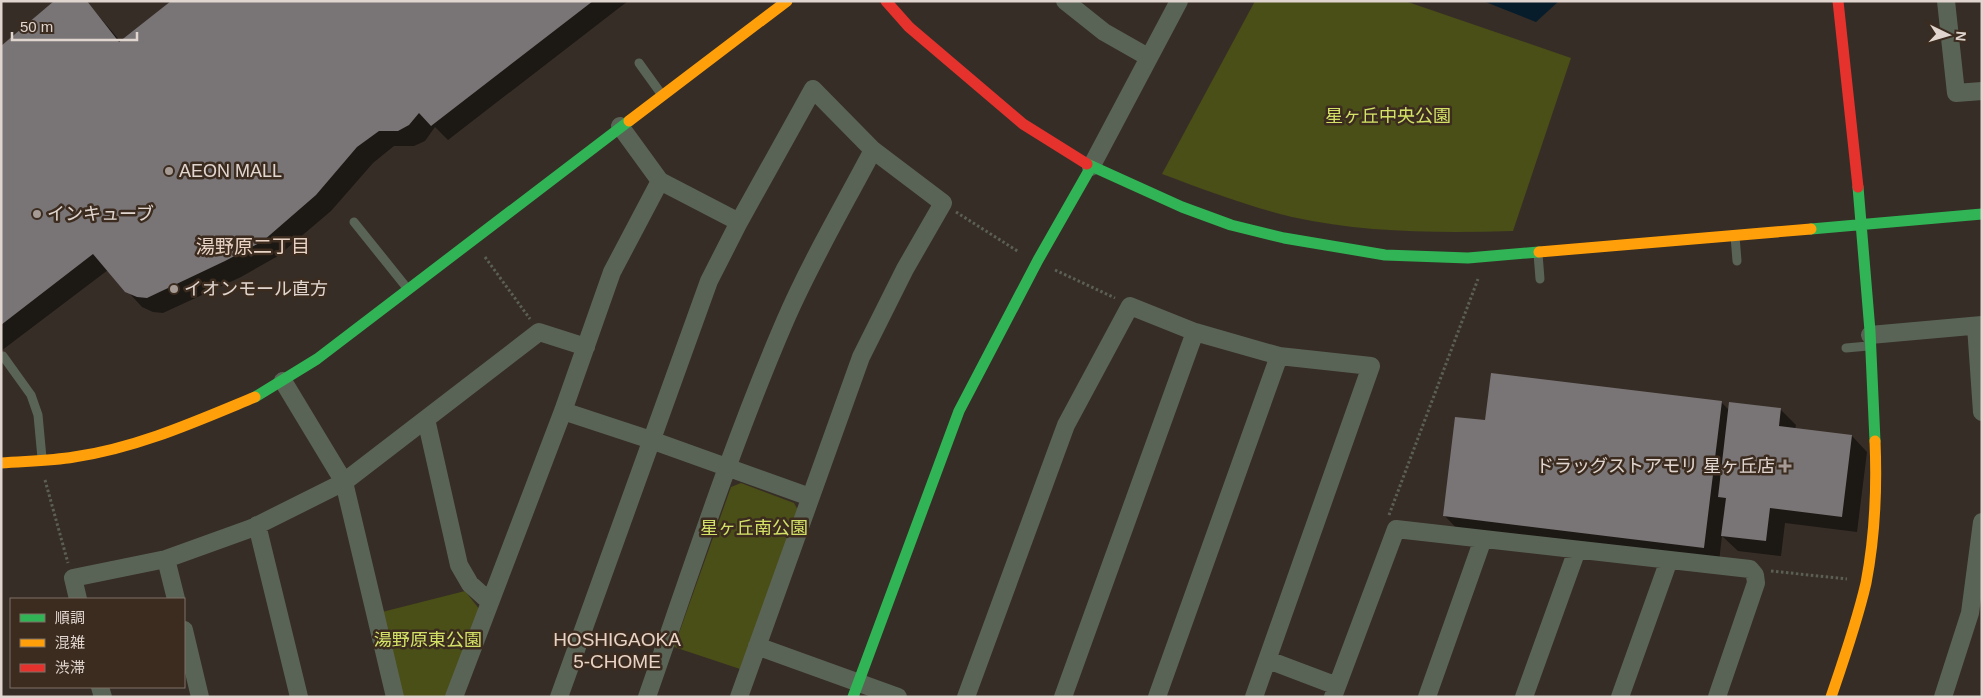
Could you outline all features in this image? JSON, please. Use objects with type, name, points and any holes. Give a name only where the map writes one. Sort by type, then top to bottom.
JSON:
[{"type":"street","points":[[1,463],[74,457],[128,445],[198,421],[263,394],[317,359],[620,126],[787,1]]},
{"type":"street","points":[[886,1],[909,28],[1023,124],[1091,167],[1182,207],[1231,225],[1284,238],[1385,255],[1468,258],[1982,214]]},
{"type":"street","points":[[1066,1],[1104,32],[1148,57]]},
{"type":"street","points":[[855,690],[959,411],[1038,260],[1091,167],[1179,1]]},
{"type":"street","points":[[1831,697],[1846,655],[1866,581],[1875,519],[1877,465],[1871,340],[1838,1]]},
{"type":"street","points":[[1946,1],[1956,93],[1982,91]]},
{"type":"street","points":[[559,697],[709,282],[739,222],[813,89],[873,150],[943,204],[905,269],[861,358],[739,697]]},
{"type":"street","points":[[620,126],[660,181],[739,222]]},
{"type":"street","points":[[646,697],[727,467],[785,321],[873,150]]},
{"type":"street","points":[[454,697],[563,411],[612,272],[660,181]]},
{"type":"street","points":[[966,697],[1066,425],[1130,306],[1195,332],[1279,356],[1371,366],[1254,697]]},
{"type":"street","points":[[1871,340],[1979,326],[1982,412]]},
{"type":"street","points":[[78,598],[73,578],[166,559],[257,526],[344,482],[539,332],[586,347]]},
{"type":"street","points":[[1062,697],[1195,332]]},
{"type":"street","points":[[1157,697],[1279,356]]},
{"type":"street","points":[[283,381],[344,482],[395,697]]},
{"type":"street","points":[[563,411],[651,440],[810,497]]},
{"type":"street","points":[[426,419],[460,564],[470,584],[490,602]]},
{"type":"street","points":[[1943,697],[1976,614],[1982,522]]},
{"type":"street","points":[[257,526],[299,697]]},
{"type":"street","points":[[1268,660],[1335,691],[1396,529],[1750,569],[1755,576],[1756,584],[1717,697]]},
{"type":"street","points":[[1426,697],[1483,539]]},
{"type":"street","points":[[1524,697],[1577,550]]},
{"type":"street","points":[[166,559],[176,598]]},
{"type":"street","points":[[1620,697],[1669,560]]},
{"type":"street","points":[[185,634],[200,697]]},
{"type":"street","points":[[757,646],[855,690],[898,697]]},
{"type":"lane","points":[[639,63],[662,95]]},
{"type":"lane","points":[[354,222],[408,289]]},
{"type":"lane","points":[[1735,235],[1737,261]]},
{"type":"lane","points":[[1538,252],[1540,279]]},
{"type":"lane","points":[[1846,348],[1871,340]]},
{"type":"lane","points":[[3,356],[31,395],[38,415],[42,460]]},
{"type":"path","points":[[943,204],[1019,252]]},
{"type":"path","points":[[485,257],[539,332]]},
{"type":"path","points":[[1050,267],[1130,306]]},
{"type":"path","points":[[1386,520],[1478,279]]},
{"type":"path","points":[[45,480],[73,578]]},
{"type":"path","points":[[1750,569],[1850,580]]},
{"type":"green space","name":"星ヶ丘中央公園","points":[[1255,1],[1405,1],[1571,58],[1513,231],[1402,231],[1319,222],[1259,208],[1162,174]]},
{"type":"green space","name":"星ヶ丘南公園","points":[[741,483],[794,503],[798,510],[740,669],[674,647],[731,487]]},
{"type":"green space","name":"湯野原東公園","points":[[465,591],[480,610],[447,697],[402,697],[382,612]]},
{"type":"water","points":[[1483,1],[1559,1],[1536,22]]},
{"type":"building","name":"AEON MALL","points":[[54,1],[87,1],[119,42],[171,1],[593,1],[431,126],[419,113],[409,125],[398,131],[379,131],[357,147],[316,195],[263,241],[147,298],[137,297],[125,292],[93,254],[1,325],[1,46]]},
{"type":"building","points":[[1491,373],[1722,401],[1704,548],[1443,516],[1455,417],[1485,420]]},
{"type":"building","name":"ドラッグストアモリ 星ヶ丘店","points":[[1729,402],[1781,408],[1779,426],[1852,435],[1842,517],[1770,508],[1766,541],[1721,536],[1726,498],[1718,497]]},
{"type":"traffic: fast","points":[[255,397],[317,359],[629,121]]},
{"type":"traffic: fast","points":[[1087,164],[1182,207],[1231,225],[1284,238],[1385,255],[1468,258],[1539,252]]},
{"type":"traffic: fast","points":[[853,697],[959,411],[1038,260],[1091,167]]},
{"type":"traffic: fast","points":[[1858,187],[1870,331],[1875,441]]},
{"type":"traffic: fast","points":[[1811,229],[1982,214]]},
{"type":"traffic: slow","points":[[629,121],[787,1]]},
{"type":"traffic: slow","points":[[1539,252],[1811,229]]},
{"type":"traffic: slow","points":[[1,463],[65,458],[121,447],[166,433],[255,397]]},
{"type":"traffic: slow","points":[[1831,697],[1859,612],[1866,583],[1875,512],[1875,441]]},
{"type":"traffic: jam","points":[[886,1],[909,27],[1023,124],[1087,164]]},
{"type":"traffic: jam","points":[[1838,1],[1858,187]]},
{"type":"place","name":"AEON MALL","points":[[169,171]]},
{"type":"place","name":"インキューブ","points":[[37,214]]},
{"type":"place","name":"イオンモール直方","points":[[174,289]]},
{"type":"place","name":"ドラッグストアモリ 星ヶ丘店","points":[[1785,466]]},
{"type":"district","name":"湯野原二丁目","points":[[253,246]]},
{"type":"district","name":"HOSHIGAOKA 5-CHOME","points":[[617,650]]}]
